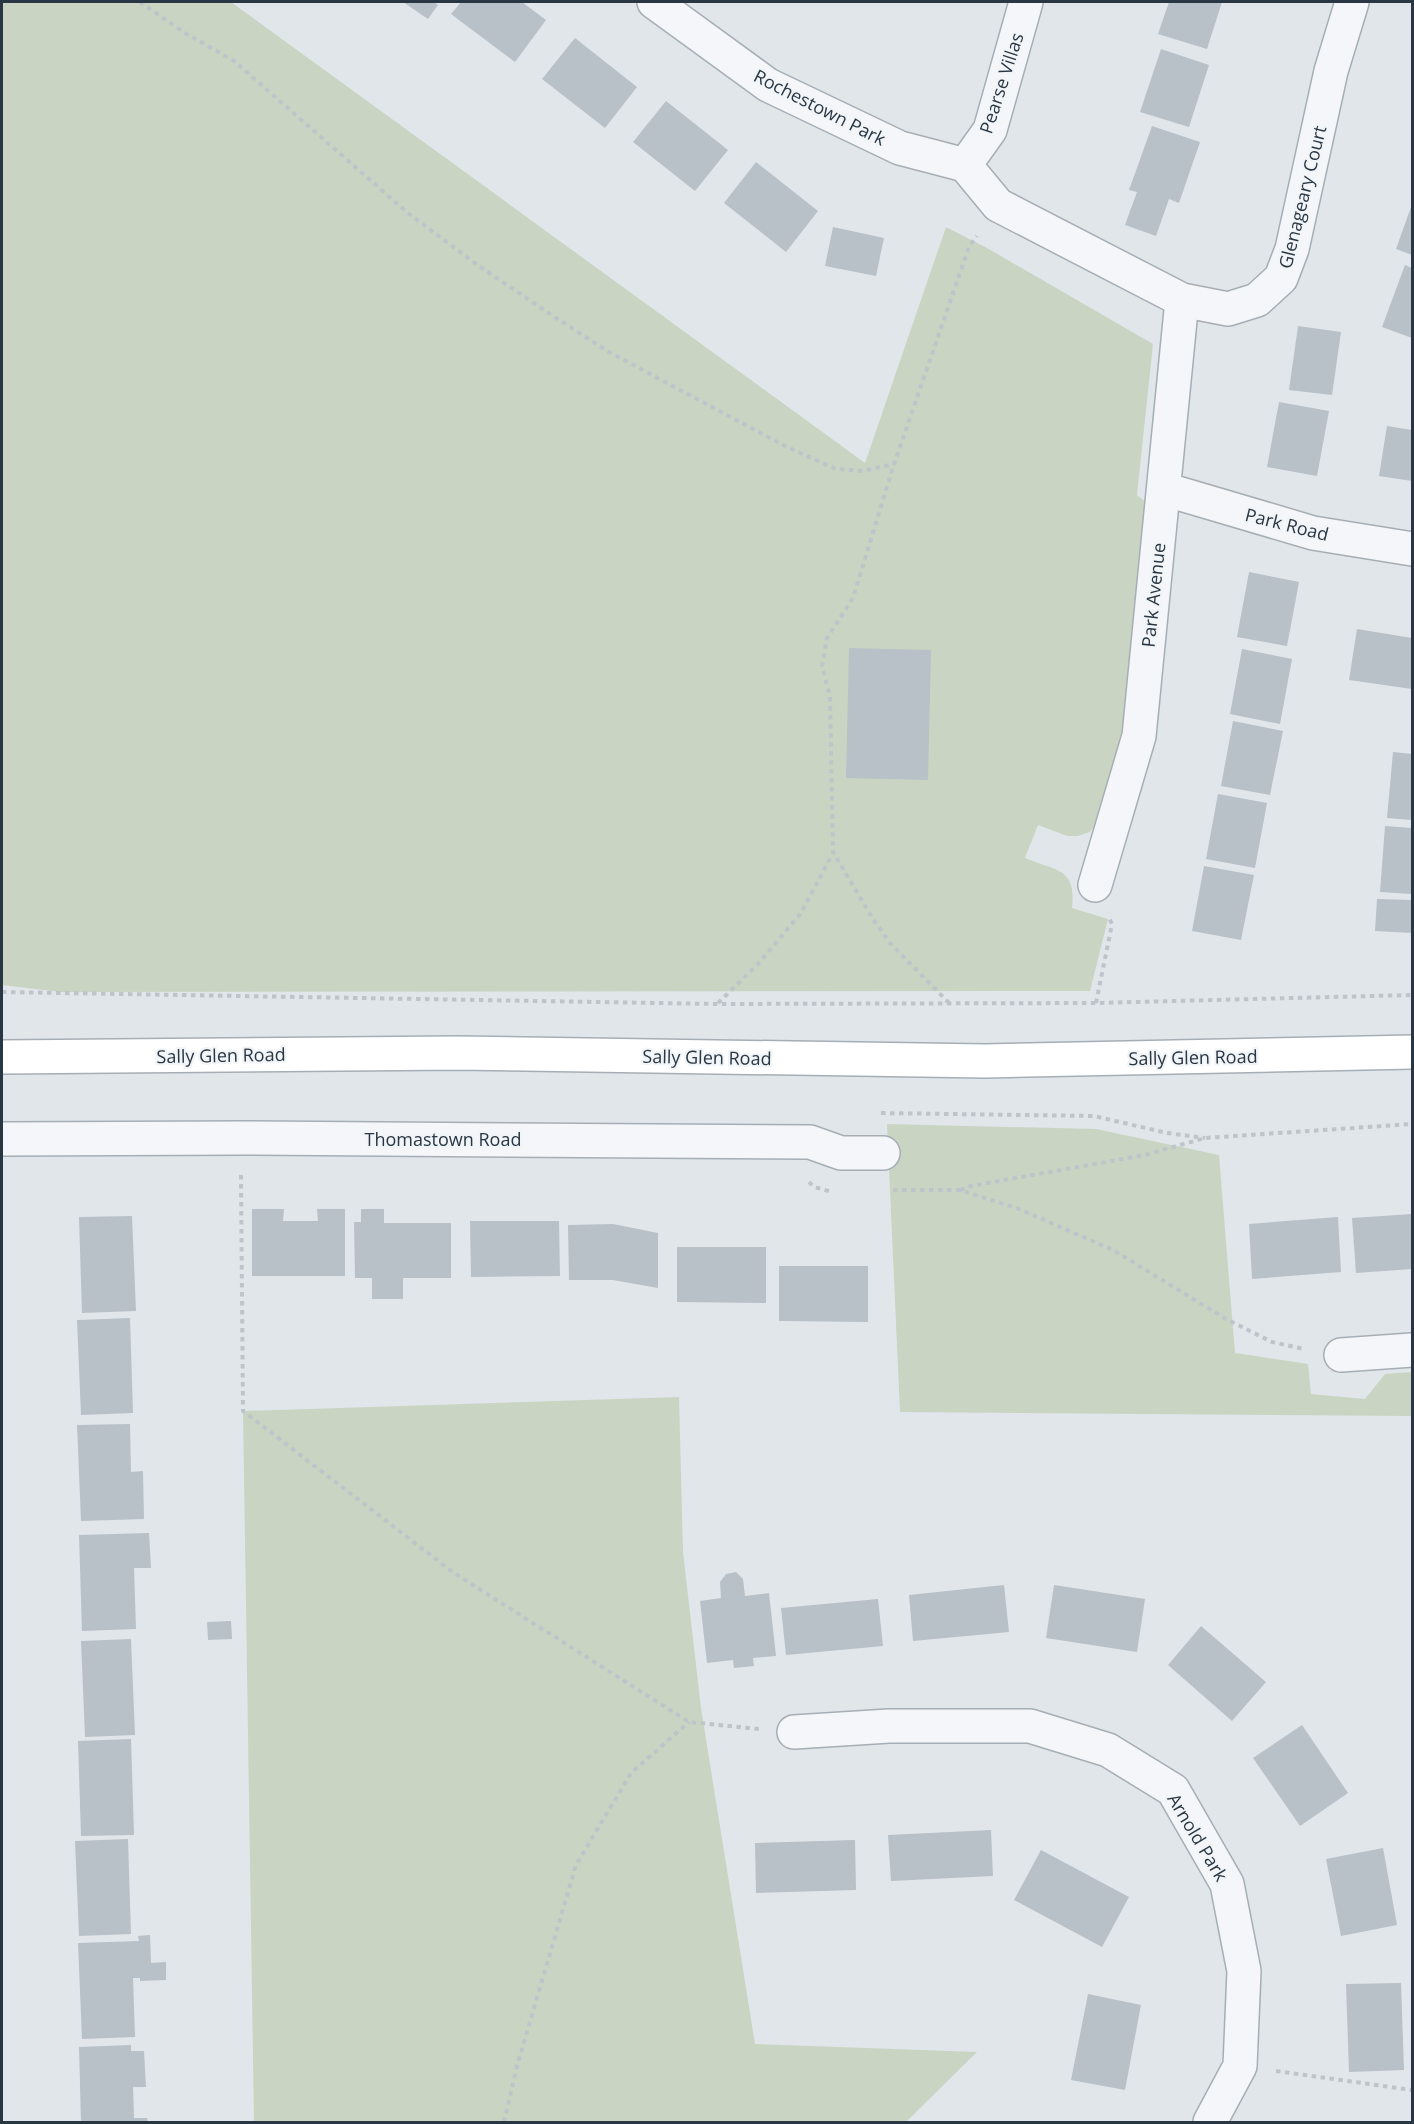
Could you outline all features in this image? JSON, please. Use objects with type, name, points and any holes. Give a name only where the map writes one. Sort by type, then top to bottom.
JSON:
[{"type":"main road","name":"Sally Glen Road","points":[[2,1057],[457,1053],[985,1061],[1413,1052]]},
{"type":"street","name":"Rochestown Park","points":[[654,2],[768,85],[900,148],[965,165]]},
{"type":"street","name":"Pearse Villas","points":[[965,165],[990,130],[1026,2]]},
{"type":"street","name":"Glenageary Court","points":[[965,165],[998,205],[1182,300],[1228,309],[1257,300],[1281,278],[1292,249],[1331,71],[1352,2]]},
{"type":"street","name":"Park Avenue","points":[[1095,885],[1139,736],[1182,300]]},
{"type":"street","name":"Park Road","points":[[1164,489],[1313,533],[1413,549]]},
{"type":"street","name":"Thomastown Road","points":[[2,1139],[240,1138],[810,1142],[841,1153],[883,1153]]},
{"type":"street","points":[[1341,1355],[1413,1350]]},
{"type":"street","name":"Arnold Park","points":[[794,1732],[889,1726],[1030,1726],[1108,1750],[1173,1790],[1227,1884],[1244,1971],[1240,2066],[1210,2122]]},
{"type":"path","points":[[140,2],[185,33],[234,61],[427,227],[553,316],[609,352],[785,447],[836,469],[863,471],[894,464]]},
{"type":"path","points":[[717,1004],[758,964],[801,913],[833,852],[830,697],[822,666],[827,638],[853,598],[894,464],[969,247],[998,205]]},
{"type":"path","points":[[833,852],[890,943],[950,1004]]},
{"type":"path","points":[[1095,885],[1112,924],[1096,1003]]},
{"type":"path","points":[[2,992],[717,1004],[1096,1003],[1413,995]]},
{"type":"path","points":[[960,1190],[971,1186],[1145,1155],[1205,1138],[1413,1124]]},
{"type":"path","points":[[240,1138],[243,1411],[454,1573],[689,1722],[794,1732]]},
{"type":"path","points":[[789,1142],[790,1157],[797,1168],[814,1187],[831,1191]]},
{"type":"path","points":[[890,1191],[960,1190],[1019,1209],[1113,1250],[1226,1319],[1272,1342],[1341,1355]]},
{"type":"path","points":[[504,2122],[517,2066],[576,1865],[631,1773],[689,1722]]},
{"type":"path","points":[[1240,2066],[1413,2090]]},
{"type":"green space","points":[[2,2],[231,2],[865,463],[946,227],[987,248],[1153,344],[1137,495],[1148,504],[1127,733],[1102,815],[1090,832],[1078,836],[1067,836],[1038,825],[1025,858],[1062,872],[1071,885],[1072,908],[1108,919],[1090,991],[61,992],[2,985]]},
{"type":"green space","points":[[887,1124],[1096,1129],[1219,1155],[1235,1353],[1308,1364],[1311,1394],[1365,1399],[1385,1374],[1412,1372],[1412,1416],[900,1412]]},
{"type":"green space","points":[[679,1397],[683,1552],[701,1708],[755,2044],[977,2052],[906,2122],[254,2122],[243,1411]]},
{"type":"building","points":[[403,2],[434,2],[438,5],[428,19]]},
{"type":"building","points":[[461,2],[522,2],[546,20],[515,62],[451,14]]},
{"type":"building","points":[[1169,2],[1222,2],[1207,49],[1158,34]]},
{"type":"building","points":[[575,38],[637,87],[605,128],[542,79]]},
{"type":"building","points":[[1161,49],[1209,65],[1189,127],[1140,112]]},
{"type":"building","points":[[666,101],[728,150],[695,191],[633,142]]},
{"type":"building","points":[[1152,126],[1200,142],[1179,203],[1169,199],[1156,236],[1125,225],[1137,192],[1129,190]]},
{"type":"building","points":[[756,162],[818,211],[786,252],[724,203]]},
{"type":"building","points":[[1412,204],[1412,255],[1396,249]]},
{"type":"building","points":[[833,227],[884,238],[876,276],[825,266]]},
{"type":"building","points":[[1405,265],[1412,268],[1412,338],[1382,327]]},
{"type":"building","points":[[1298,326],[1341,332],[1332,395],[1289,390]]},
{"type":"building","points":[[1279,402],[1329,411],[1317,476],[1267,467]]},
{"type":"building","points":[[1387,426],[1412,430],[1412,481],[1379,476]]},
{"type":"building","points":[[1249,572],[1299,582],[1287,646],[1237,637]]},
{"type":"building","points":[[1357,629],[1412,638],[1412,689],[1349,680]]},
{"type":"building","points":[[849,648],[931,650],[928,780],[846,778]]},
{"type":"building","points":[[1242,649],[1292,659],[1280,724],[1230,714]]},
{"type":"building","points":[[1233,721],[1283,731],[1270,795],[1221,786]]},
{"type":"building","points":[[1393,752],[1412,754],[1412,820],[1387,818]]},
{"type":"building","points":[[1218,794],[1267,803],[1255,868],[1206,859]]},
{"type":"building","points":[[1385,826],[1412,828],[1412,894],[1380,892]]},
{"type":"building","points":[[1204,866],[1254,875],[1241,940],[1192,931]]},
{"type":"building","points":[[1377,899],[1412,900],[1412,933],[1375,931]]},
{"type":"building","points":[[252,1209],[284,1209],[283,1221],[318,1221],[317,1209],[345,1209],[345,1276],[252,1276]]},
{"type":"building","points":[[361,1209],[384,1209],[384,1223],[451,1223],[451,1278],[403,1278],[403,1299],[372,1299],[372,1278],[355,1278],[354,1222],[361,1222]]},
{"type":"building","points":[[1412,1214],[1412,1269],[1356,1273],[1352,1218]]},
{"type":"building","points":[[132,1216],[136,1311],[82,1313],[79,1217]]},
{"type":"building","points":[[1338,1217],[1341,1272],[1252,1279],[1249,1224]]},
{"type":"building","points":[[470,1221],[559,1221],[560,1276],[471,1277]]},
{"type":"building","points":[[613,1224],[658,1233],[658,1288],[613,1280],[569,1280],[568,1225]]},
{"type":"building","points":[[677,1247],[766,1247],[766,1303],[677,1302]]},
{"type":"building","points":[[779,1266],[868,1266],[868,1322],[779,1321]]},
{"type":"building","points":[[130,1318],[133,1413],[81,1415],[77,1320]]},
{"type":"building","points":[[130,1424],[131,1472],[143,1471],[144,1519],[81,1521],[77,1425]]},
{"type":"building","points":[[149,1533],[151,1568],[134,1568],[136,1629],[82,1631],[79,1535]]},
{"type":"building","points":[[736,1572],[743,1579],[745,1596],[769,1593],[776,1656],[753,1658],[754,1666],[734,1668],[733,1660],[707,1663],[700,1601],[721,1598],[720,1582],[726,1574]]},
{"type":"building","points":[[1004,1585],[1009,1632],[913,1641],[909,1595]]},
{"type":"building","points":[[1054,1585],[1145,1599],[1137,1652],[1046,1638]]},
{"type":"building","points":[[878,1599],[883,1646],[786,1655],[781,1608]]},
{"type":"building","points":[[231,1621],[232,1639],[208,1640],[207,1622]]},
{"type":"building","points":[[1201,1626],[1266,1682],[1232,1721],[1168,1665]]},
{"type":"building","points":[[131,1639],[135,1735],[85,1737],[81,1641]]},
{"type":"building","points":[[1302,1725],[1348,1793],[1300,1826],[1253,1758]]},
{"type":"building","points":[[131,1739],[134,1835],[81,1836],[78,1741]]},
{"type":"building","points":[[991,1830],[993,1876],[891,1881],[888,1835]]},
{"type":"building","points":[[128,1839],[131,1934],[79,1936],[75,1841]]},
{"type":"building","points":[[855,1840],[856,1890],[756,1893],[755,1843]]},
{"type":"building","points":[[1383,1848],[1397,1925],[1341,1936],[1326,1859]]},
{"type":"building","points":[[1041,1850],[1129,1897],[1102,1947],[1014,1900]]},
{"type":"building","points":[[150,1935],[151,1963],[166,1962],[166,1980],[140,1981],[140,1978],[133,1978],[135,2037],[82,2039],[78,1943],[139,1941],[138,1936]]},
{"type":"building","points":[[1401,1983],[1404,2070],[1349,2072],[1346,1984]]},
{"type":"building","points":[[1088,1994],[1141,2005],[1125,2090],[1071,2080]]},
{"type":"building","points":[[131,2045],[131,2051],[144,2051],[146,2087],[133,2087],[134,2118],[147,2118],[148,2122],[81,2122],[79,2047]]}]
